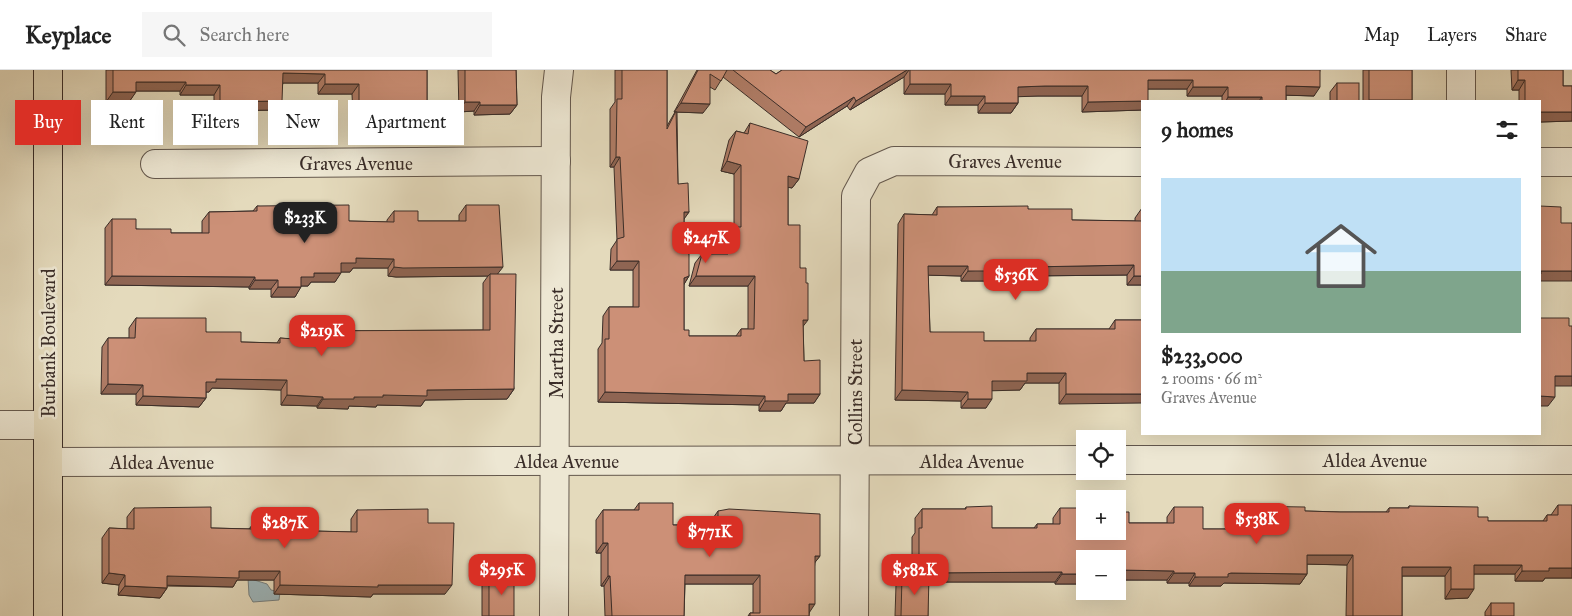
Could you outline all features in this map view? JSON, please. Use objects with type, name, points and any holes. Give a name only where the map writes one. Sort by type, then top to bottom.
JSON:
[{"type":"main road","name":"Burbank Boulevard","points":[[48,70],[48,616]]},
{"type":"street","name":"Martha Street","points":[[554,616],[556,162],[559,70]]},
{"type":"street","points":[[1461,70],[1461,100]]},
{"type":"street","name":"Graves Avenue","points":[[870,172],[894,161],[1141,162]]},
{"type":"street","name":"Graves Avenue","points":[[155,164],[556,162]]},
{"type":"street","points":[[1541,162],[1572,162]]},
{"type":"street","name":"Collins Street","points":[[854,616],[856,196],[870,172]]},
{"type":"street","points":[[0,425],[48,425]]},
{"type":"street","name":"Aldea Avenue","points":[[49,462],[1076,460]]},
{"type":"street","name":"Aldea Avenue","points":[[1126,460],[1572,460]]},
{"type":"water","points":[[248,578],[267,584],[271,590],[280,592],[279,600],[253,602],[249,595]]},
{"type":"building","points":[[113,70],[427,70],[427,100],[359,100],[359,84],[325,84],[325,74],[283,73],[282,100],[268,101],[220,100],[220,85],[186,85],[186,82],[136,82],[136,92],[113,92]]},
{"type":"building","points":[[465,70],[516,70],[517,105],[480,105],[480,102],[465,102]]},
{"type":"building","points":[[622,70],[667,70],[667,129],[676,111],[678,184],[688,183],[689,212],[684,212],[684,252],[689,254],[689,276],[684,278],[684,330],[689,330],[689,336],[741,336],[741,329],[754,329],[755,276],[696,276],[702,254],[728,254],[728,227],[741,227],[741,165],[727,161],[736,131],[748,134],[750,123],[808,141],[799,179],[788,176],[788,225],[800,225],[800,268],[806,268],[806,283],[808,283],[808,320],[803,320],[804,361],[820,360],[820,394],[788,394],[788,401],[765,401],[765,396],[605,392],[605,339],[609,339],[609,307],[639,307],[639,261],[617,261],[617,239],[624,237],[620,157],[616,157],[617,99],[622,99]]},
{"type":"building","points":[[698,70],[727,70],[721,81],[710,74],[710,104],[681,103]]},
{"type":"building","points":[[733,70],[770,70],[776,74],[782,70],[907,70],[856,101],[854,97],[806,127]]},
{"type":"building","points":[[910,70],[1320,70],[1320,87],[1286,86],[1286,100],[1262,100],[1262,97],[1228,97],[1228,87],[1193,87],[1193,80],[1148,80],[1148,100],[1141,101],[1088,102],[1088,86],[1018,87],[1018,103],[985,103],[985,96],[951,96],[951,84],[910,84]]},
{"type":"building","points":[[1369,70],[1412,70],[1412,100],[1369,100]]},
{"type":"building","points":[[1518,70],[1563,70],[1563,86],[1572,86],[1572,112],[1541,112],[1541,100],[1525,100],[1525,80],[1518,80]]},
{"type":"building","points":[[1337,83],[1359,83],[1359,100],[1337,100]]},
{"type":"building","points":[[349,205],[349,221],[394,222],[394,211],[418,211],[418,221],[466,221],[466,205],[499,205],[503,267],[403,268],[394,267],[394,259],[356,258],[356,263],[341,263],[341,273],[314,273],[314,277],[301,277],[301,287],[278,287],[278,280],[255,280],[255,277],[112,276],[112,219],[136,219],[136,229],[171,229],[171,233],[209,233],[209,212],[257,211],[257,206]]},
{"type":"building","points":[[1028,206],[1028,209],[1072,209],[1072,220],[1141,221],[1141,276],[1134,276],[1134,265],[1028,267],[1028,271],[968,271],[968,266],[928,266],[930,332],[984,332],[984,341],[1036,341],[1036,329],[1115,329],[1115,320],[1141,320],[1141,394],[1066,394],[1066,373],[1027,373],[1027,381],[992,381],[992,399],[968,399],[968,392],[902,390],[904,214],[937,215],[937,207]]},
{"type":"building","points":[[1541,206],[1561,207],[1561,223],[1572,223],[1572,271],[1541,271]]},
{"type":"building","points":[[490,274],[516,274],[514,389],[427,390],[427,396],[383,395],[383,397],[354,397],[354,399],[323,399],[323,397],[287,395],[287,380],[216,379],[216,382],[206,382],[206,398],[143,396],[143,385],[108,384],[108,338],[135,338],[136,318],[206,318],[206,332],[241,332],[241,342],[280,343],[280,338],[295,339],[296,331],[490,330]]},
{"type":"building","points":[[1541,318],[1569,318],[1569,326],[1572,326],[1572,376],[1555,376],[1555,397],[1541,396]]},
{"type":"building","points":[[639,503],[673,503],[673,525],[718,525],[718,511],[729,509],[820,514],[820,556],[815,556],[815,604],[809,604],[809,616],[750,616],[750,613],[760,613],[760,575],[685,575],[684,616],[612,616],[610,576],[608,576],[608,543],[603,543],[603,510],[639,510]]},
{"type":"building","points":[[1558,505],[1572,505],[1572,568],[1549,568],[1549,571],[1522,571],[1522,565],[1474,565],[1474,589],[1451,589],[1451,567],[1402,567],[1402,616],[1353,616],[1353,555],[1307,555],[1307,574],[1231,573],[1228,574],[1228,577],[1195,577],[1195,573],[1126,570],[1126,550],[1076,550],[1076,574],[1062,574],[1062,572],[919,573],[919,528],[922,528],[922,509],[966,509],[966,507],[992,506],[992,528],[1037,528],[1037,524],[1060,524],[1060,508],[1076,508],[1076,540],[1126,540],[1126,512],[1129,512],[1129,523],[1174,523],[1174,507],[1203,507],[1203,529],[1244,529],[1244,506],[1305,507],[1305,511],[1340,512],[1389,512],[1389,508],[1409,508],[1409,506],[1478,507],[1478,517],[1488,517],[1488,521],[1547,521],[1547,515],[1558,515]]},
{"type":"building","points":[[211,507],[211,528],[253,529],[253,524],[289,524],[289,513],[313,513],[313,531],[357,532],[357,510],[428,509],[428,523],[454,523],[452,585],[378,585],[378,587],[280,585],[280,571],[239,571],[239,578],[167,576],[167,588],[125,586],[125,575],[109,573],[109,528],[134,529],[134,508]]},
{"type":"building","points":[[902,576],[929,576],[928,616],[901,616]]},
{"type":"building","points":[[489,577],[514,577],[514,616],[489,616]]},
{"type":"building","points":[[1491,603],[1514,603],[1514,616],[1491,616]]}]
